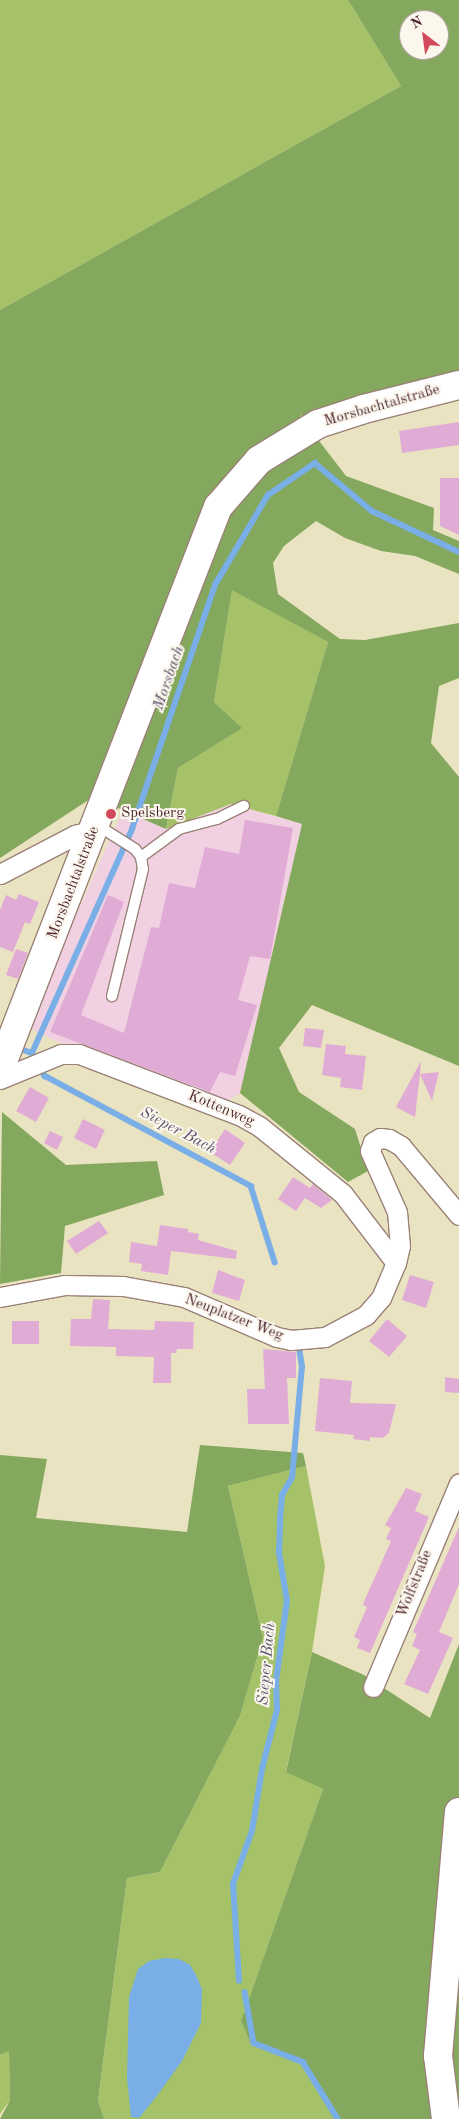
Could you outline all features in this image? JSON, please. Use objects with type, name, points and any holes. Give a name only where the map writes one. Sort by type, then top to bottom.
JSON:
[{"type":"main road","name":"Morsbachtalstraße","points":[[0,1069],[102,830],[204,537],[230,490],[259,460],[318,424],[364,409],[459,385]]},
{"type":"main road","points":[[446,2119],[438,2056],[459,1812]]},
{"type":"street","points":[[0,874],[75,835],[102,830]]},
{"type":"street","name":"Kottenweg","points":[[0,1079],[61,1054],[79,1054],[240,1115],[259,1126],[343,1194],[396,1262]]},
{"type":"street","name":"Neuplatzer Weg","points":[[0,1297],[64,1285],[150,1289],[184,1297],[277,1337],[308,1339],[346,1328],[366,1315],[381,1298],[396,1262],[400,1246],[397,1212],[370,1151],[374,1142],[380,1138],[389,1139],[401,1146],[459,1214]]},
{"type":"street","name":"Wolfstraße","points":[[372,1687],[459,1483]]},
{"type":"lane","points":[[138,853],[179,829],[230,814],[244,806]]},
{"type":"lane","points":[[102,830],[138,853],[143,869],[112,996]]},
{"type":"shaded area","points":[[231,804],[302,824],[240,1093],[210,1112],[26,1027],[123,810],[166,829]]},
{"type":"green space","points":[[0,0],[348,0],[401,86],[0,310]]},
{"type":"green space","points":[[348,0],[459,0],[459,371],[300,416],[346,476],[434,508],[433,530],[459,541],[459,574],[415,556],[381,551],[345,538],[316,521],[284,546],[273,563],[278,594],[340,639],[365,640],[459,623],[459,678],[439,686],[431,743],[459,777],[459,1066],[312,1005],[279,1048],[299,1092],[355,1129],[368,1171],[348,1182],[240,1093],[302,824],[276,816],[328,642],[232,590],[214,702],[242,728],[178,768],[166,829],[93,797],[0,858],[0,310],[401,86]]},
{"type":"green space","points":[[232,589],[328,642],[276,816],[231,804],[166,829],[178,768],[241,728],[214,702]]},
{"type":"green space","points":[[2,1112],[66,1165],[157,1161],[164,1195],[65,1226],[61,1273],[0,1284]]},
{"type":"green space","points":[[200,1445],[303,1453],[306,1466],[228,1486],[263,1638],[240,1716],[160,1872],[127,1878],[98,2101],[104,2119],[0,2119],[10,2100],[9,2051],[0,2055],[0,1455],[47,1459],[36,1518],[187,1532]]},
{"type":"green space","points":[[306,1466],[325,1566],[312,1652],[286,1771],[323,1789],[241,2021],[251,2045],[301,2064],[334,2119],[104,2119],[98,2102],[127,1878],[160,1872],[240,1716],[263,1638],[228,1486]]},
{"type":"green space","points":[[459,1644],[459,2119],[334,2119],[301,2064],[251,2045],[241,2021],[323,1789],[286,1772],[312,1652],[364,1675],[430,1718]]},
{"type":"green space","points":[[9,2051],[10,2100],[0,2114],[0,2055]]},
{"type":"water","points":[[165,1958],[179,1959],[190,1965],[196,1975],[202,1989],[201,2023],[182,2061],[156,2097],[139,2118],[131,2117],[127,2078],[129,1997],[138,1969],[149,1961]]},
{"type":"building","points":[[459,422],[459,445],[402,453],[399,431]]},
{"type":"building","points":[[440,478],[459,478],[459,535],[440,526]]},
{"type":"building","points":[[245,820],[293,828],[270,959],[250,956],[238,1000],[257,1005],[235,1076],[220,1072],[210,1092],[50,1032],[108,895],[124,902],[81,1015],[124,1033],[151,927],[159,928],[169,883],[195,888],[205,847],[239,854]]},
{"type":"building","points":[[19,894],[39,902],[30,924],[25,922],[13,952],[0,947],[0,910],[6,895],[16,900]]},
{"type":"building","points":[[16,949],[28,953],[18,979],[6,975]]},
{"type":"building","points":[[305,1028],[324,1030],[321,1048],[303,1046]]},
{"type":"building","points":[[326,1044],[346,1046],[345,1054],[366,1056],[362,1090],[340,1087],[341,1078],[322,1075]]},
{"type":"building","points":[[421,1061],[415,1117],[396,1107]]},
{"type":"building","points":[[439,1072],[432,1101],[420,1074]]},
{"type":"building","points":[[30,1087],[49,1098],[36,1122],[16,1111]]},
{"type":"building","points":[[83,1119],[105,1130],[96,1149],[74,1138]]},
{"type":"building","points":[[225,1129],[245,1143],[230,1165],[210,1152]]},
{"type":"building","points":[[50,1131],[63,1137],[57,1150],[44,1143]]},
{"type":"building","points":[[293,1177],[310,1188],[313,1184],[332,1200],[321,1208],[305,1198],[296,1211],[278,1199]]},
{"type":"building","points":[[99,1221],[108,1233],[76,1254],[67,1241]]},
{"type":"building","points":[[160,1225],[188,1229],[188,1232],[199,1234],[198,1240],[237,1251],[236,1259],[171,1251],[168,1275],[141,1271],[142,1264],[129,1262],[131,1242],[157,1246]]},
{"type":"building","points":[[218,1270],[245,1280],[239,1301],[212,1293]]},
{"type":"building","points":[[410,1275],[434,1282],[426,1308],[402,1300]]},
{"type":"building","points":[[93,1299],[110,1300],[108,1329],[154,1330],[155,1321],[194,1322],[193,1349],[177,1349],[176,1353],[171,1353],[171,1383],[153,1383],[154,1357],[116,1356],[116,1347],[70,1346],[71,1319],[91,1319]]},
{"type":"building","points":[[387,1319],[407,1336],[389,1357],[369,1341]]},
{"type":"building","points":[[12,1321],[39,1321],[39,1344],[12,1344]]},
{"type":"building","points":[[263,1349],[296,1352],[296,1378],[287,1378],[289,1424],[248,1424],[247,1389],[265,1389]]},
{"type":"building","points":[[445,1377],[459,1379],[459,1393],[445,1392]]},
{"type":"building","points":[[320,1378],[352,1381],[350,1403],[396,1404],[389,1433],[383,1438],[370,1437],[370,1441],[353,1439],[354,1435],[315,1431]]},
{"type":"building","points":[[406,1488],[422,1494],[415,1511],[429,1517],[370,1653],[357,1648],[360,1640],[354,1637],[367,1607],[363,1605],[366,1597],[391,1541],[386,1539],[391,1528],[385,1525]]},
{"type":"building","points":[[459,1527],[459,1584],[439,1632],[453,1638],[428,1694],[404,1684],[420,1650],[412,1646],[417,1634],[413,1632]]},
{"type":"waterway","name":"Morsbach","points":[[16,1047],[32,1053],[132,829],[215,585],[268,495],[315,463],[372,511],[459,552]]},
{"type":"waterway","name":"Sieper Bach","points":[[39,1066],[45,1076],[251,1186],[275,1262]]},
{"type":"waterway","name":"Sieper Bach","points":[[239,1981],[233,1884],[252,1831],[262,1769],[277,1710],[276,1681],[287,1601],[279,1553],[280,1519],[282,1495],[292,1478],[302,1367],[299,1349]]},
{"type":"waterway","name":"Sieper Bach","points":[[245,1992],[254,2043],[303,2062],[338,2119]]},
{"type":"place","name":"Spelsberg","points":[[111,814]]}]
